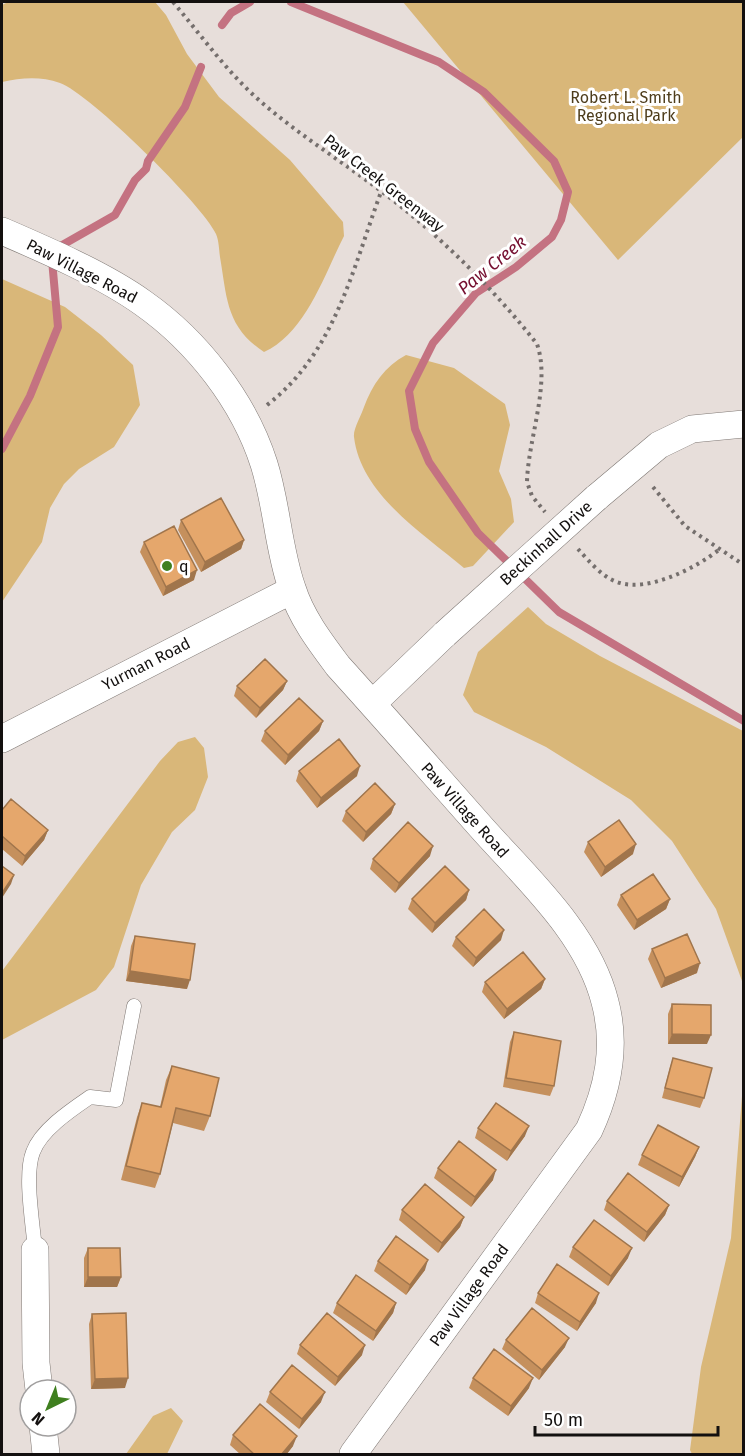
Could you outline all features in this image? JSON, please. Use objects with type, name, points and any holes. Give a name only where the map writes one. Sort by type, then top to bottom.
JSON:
[{"type":"street","name":"Paw Village Road","points":[[2,231],[88,272],[143,303],[190,344],[237,405],[264,464],[292,590],[312,630],[372,704],[556,912],[588,959],[605,1002],[612,1046],[604,1099],[589,1130],[352,1455]]},
{"type":"street","name":"Beckinhall Drive","points":[[372,704],[445,634],[596,498],[660,445],[692,429],[744,424]]},
{"type":"street","name":"Yurman Road","points":[[2,740],[292,590]]},
{"type":"street","points":[[35,1250],[39,1378]]},
{"type":"street","points":[[44,1438],[46,1455]]},
{"type":"lane","points":[[35,1250],[30,1173],[33,1151],[57,1121],[90,1097],[116,1100],[134,1006]]},
{"type":"path","name":"Paw Creek Greenway","points":[[173,2],[233,74],[259,99],[298,133],[381,192],[464,265],[537,344],[542,358],[527,482],[532,496],[552,519]]},
{"type":"path","points":[[267,405],[298,376],[338,314],[381,192]]},
{"type":"path","points":[[653,487],[685,526],[744,565]]},
{"type":"path","points":[[573,543],[602,573],[616,582],[634,584],[671,577],[707,559],[720,549]]},
{"type":"green space","points":[[8,2],[155,2],[166,15],[187,54],[219,97],[290,160],[343,222],[344,236],[321,285],[302,317],[279,343],[264,352],[242,332],[230,310],[216,234],[190,200],[144,151],[95,107],[60,83],[31,78],[2,82],[2,5]]},
{"type":"green space","name":"Robert L. Smith Regional Park","points":[[403,2],[743,2],[743,137],[618,260]]},
{"type":"green space","points":[[2,279],[65,307],[101,335],[133,365],[140,405],[114,447],[79,469],[64,484],[50,508],[42,542],[2,602]]},
{"type":"green space","points":[[406,355],[454,368],[505,404],[510,425],[499,471],[511,499],[514,522],[473,566],[464,568],[397,512],[381,495],[359,458],[354,434],[367,399],[386,370]]},
{"type":"green space","points":[[528,607],[546,624],[600,656],[743,731],[743,1018],[742,981],[716,909],[672,841],[631,800],[546,747],[474,712],[463,695],[478,652]]},
{"type":"green space","points":[[195,737],[204,748],[208,777],[195,810],[172,832],[141,885],[114,967],[96,990],[2,1040],[2,971],[160,761],[178,742]]},
{"type":"green space","points":[[743,1083],[743,1454],[692,1454],[690,1450],[701,1367],[731,1238]]},
{"type":"green space","points":[[171,1408],[183,1421],[167,1454],[126,1454],[153,1416]]},
{"type":"building","points":[[221,498],[244,540],[205,562],[181,520]]},
{"type":"building","name":"q","points":[[174,526],[197,570],[166,587],[144,542]]},
{"type":"building","points":[[265,659],[287,681],[260,708],[237,686]]},
{"type":"building","points":[[299,698],[323,721],[288,755],[265,731]]},
{"type":"building","points":[[339,739],[360,766],[321,798],[299,771]]},
{"type":"building","points":[[375,783],[395,804],[366,832],[346,811]]},
{"type":"building","points":[[11,799],[48,830],[25,856],[2,836],[2,810]]},
{"type":"building","points":[[619,820],[636,844],[605,867],[588,842]]},
{"type":"building","points":[[408,822],[433,846],[399,883],[373,859]]},
{"type":"building","points":[[2,866],[14,875],[2,893]]},
{"type":"building","points":[[445,866],[469,890],[435,923],[412,899]]},
{"type":"building","points":[[653,874],[670,899],[637,920],[621,895]]},
{"type":"building","points":[[484,909],[504,930],[476,958],[456,937]]},
{"type":"building","points":[[687,934],[700,963],[665,978],[652,949]]},
{"type":"building","points":[[135,936],[195,944],[190,980],[130,971]]},
{"type":"building","points":[[523,952],[545,979],[507,1009],[485,982]]},
{"type":"building","points":[[672,1004],[711,1005],[711,1035],[672,1034]]},
{"type":"building","points":[[514,1032],[561,1041],[554,1086],[506,1078]]},
{"type":"building","points":[[673,1058],[712,1068],[704,1098],[665,1088]]},
{"type":"building","points":[[172,1066],[219,1078],[210,1116],[176,1108],[160,1174],[126,1166],[142,1103],[161,1107]]},
{"type":"building","points":[[496,1103],[529,1126],[511,1151],[478,1128]]},
{"type":"building","points":[[658,1125],[699,1147],[682,1177],[642,1155]]},
{"type":"building","points":[[459,1141],[496,1170],[475,1197],[438,1168]]},
{"type":"building","points":[[628,1173],[669,1205],[647,1232],[607,1201]]},
{"type":"building","points":[[425,1184],[464,1217],[442,1243],[402,1210]]},
{"type":"building","points":[[594,1220],[632,1248],[611,1276],[573,1247]]},
{"type":"building","points":[[396,1236],[428,1260],[410,1285],[378,1261]]},
{"type":"building","points":[[88,1248],[120,1248],[121,1277],[88,1277]]},
{"type":"building","points":[[557,1264],[599,1293],[580,1322],[538,1293]]},
{"type":"building","points":[[356,1275],[396,1303],[376,1331],[337,1303]]},
{"type":"building","points":[[532,1308],[569,1338],[542,1370],[506,1340]]},
{"type":"building","points":[[126,1313],[128,1378],[95,1379],[92,1314]]},
{"type":"building","points":[[327,1313],[365,1345],[338,1377],[300,1345]]},
{"type":"building","points":[[494,1349],[533,1378],[511,1406],[473,1378]]},
{"type":"building","points":[[292,1365],[325,1392],[302,1419],[270,1392]]},
{"type":"building","points":[[260,1404],[297,1436],[281,1455],[255,1455],[233,1435]]},
{"type":"waterway","points":[[222,25],[231,13],[250,2]]},
{"type":"waterway","name":"Paw Creek","points":[[291,2],[439,62],[484,92],[554,161],[568,192],[561,220],[552,237],[516,267],[476,293],[433,343],[409,391],[415,429],[429,462],[478,533],[559,612],[744,721]]},
{"type":"waterway","points":[[57,248],[115,215],[135,180],[146,169],[148,161],[185,107],[201,67]]},
{"type":"waterway","points":[[2,449],[30,396],[58,327],[52,260]]},
{"type":"place","name":"q","points":[[167,566]]}]
